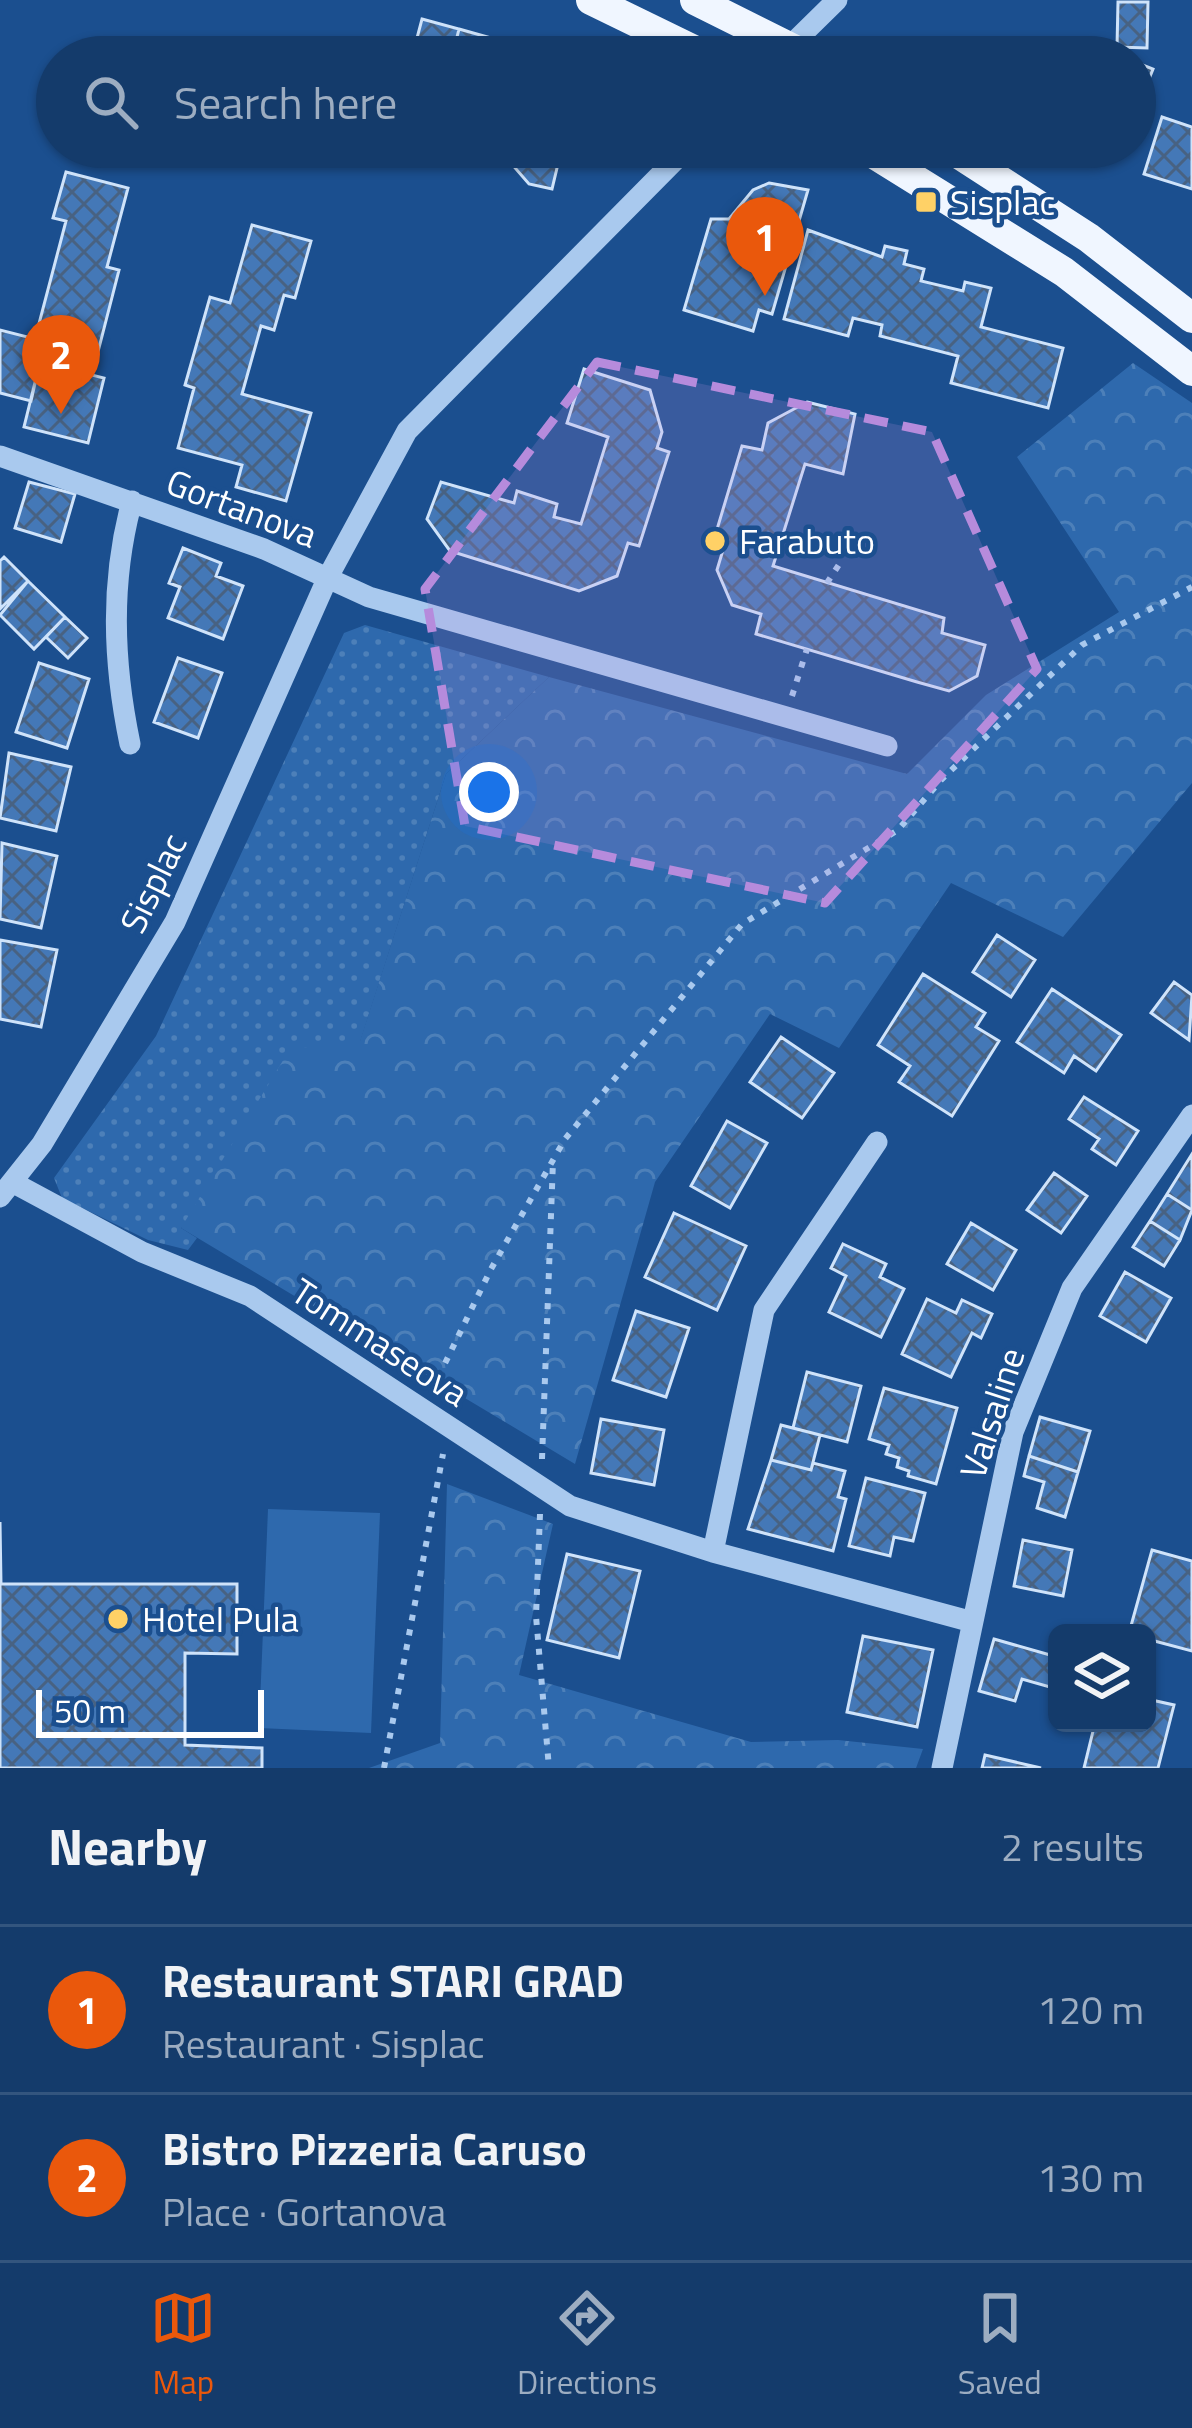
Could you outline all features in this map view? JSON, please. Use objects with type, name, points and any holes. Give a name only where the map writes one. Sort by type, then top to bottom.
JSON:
[{"type":"main road","points":[[591,0],[665,36]]},
{"type":"main road","points":[[695,0],[762,36]]},
{"type":"main road","points":[[897,168],[1064,272],[1192,370]]},
{"type":"main road","points":[[981,168],[1089,238],[1192,317]]},
{"type":"street","points":[[807,36],[837,0]]},
{"type":"street","name":"Sisplac","points":[[6,1190],[42,1144],[175,922],[328,577],[407,431],[667,168]]},
{"type":"street","name":"Gortanova","points":[[0,456],[328,577]]},
{"type":"street","name":"Gortanova","points":[[130,744],[117,683],[116,561],[132,501]]},
{"type":"street","points":[[328,577],[369,597],[887,746]]},
{"type":"street","name":"Valsaline","points":[[942,1768],[969,1621],[1013,1432],[1072,1288],[1192,1115]]},
{"type":"street","points":[[713,1552],[764,1310],[877,1142]]},
{"type":"street","name":"Tommaseova","points":[[6,1190],[250,1296],[570,1506],[713,1552],[969,1621]]},
{"type":"path","points":[[827,583],[842,560]]},
{"type":"path","points":[[422,1409],[490,1270],[565,1139],[742,923],[898,830],[942,779],[1082,645],[1192,587]]},
{"type":"path","points":[[786,717],[807,649]]},
{"type":"path","points":[[387,1766],[448,1426]]},
{"type":"highlighted area","points":[[597,362],[932,432],[1037,669],[825,903],[465,826],[425,589]]},
{"type":"green space","points":[[1133,363],[1192,403],[1192,783],[1063,937],[951,883],[839,1048],[770,1014],[655,1182],[575,1464],[181,1228],[290,1049],[360,1041],[446,774],[549,677],[907,774],[986,695],[1119,612],[1017,457]]},
{"type":"green space","points":[[365,625],[549,677],[446,774],[360,1042],[181,1228],[197,1238],[188,1250],[148,1240],[62,1198],[54,1178],[156,1036],[344,633]]},
{"type":"green space","points":[[447,1484],[553,1524],[519,1675],[751,1742],[838,1740],[923,1749],[916,1768],[369,1768],[440,1743]]},
{"type":"green space","points":[[268,1509],[380,1513],[371,1733],[259,1728]]},
{"type":"building","points":[[1118,2],[1148,2],[1147,36],[1117,36]]},
{"type":"building","points":[[422,19],[459,29],[457,36],[418,36]]},
{"type":"building","points":[[459,29],[484,36],[457,36]]},
{"type":"building","points":[[1162,117],[1192,127],[1192,189],[1144,174],[1146,168],[1156,168],[1156,136]]},
{"type":"building","points":[[515,168],[557,168],[552,189],[529,184]]},
{"type":"building","points":[[66,172],[128,188],[107,267],[119,270],[92,375],[40,362],[31,401],[0,393],[0,330],[35,339],[66,221],[53,218]]},
{"type":"building","points":[[769,183],[808,190],[772,314],[759,310],[753,331],[684,310],[711,219],[729,219],[753,190]]},
{"type":"building","points":[[252,225],[311,241],[295,298],[284,295],[274,330],[261,326],[242,394],[311,413],[286,501],[236,487],[242,465],[178,448],[194,388],[185,385],[210,297],[230,303]]},
{"type":"building","points":[[808,230],[882,257],[885,246],[907,251],[904,264],[924,269],[921,281],[963,291],[965,282],[991,288],[981,327],[1063,348],[1048,408],[951,383],[958,356],[880,336],[882,325],[853,318],[848,336],[784,319]]},
{"type":"building","points":[[40,362],[104,378],[88,443],[24,427]]},
{"type":"building","points":[[584,369],[650,390],[662,432],[657,448],[669,452],[639,546],[628,543],[617,576],[579,591],[450,551],[427,519],[441,482],[514,503],[517,491],[557,504],[554,517],[581,524],[608,437],[567,423]]},
{"type":"building","points":[[807,402],[855,414],[843,474],[805,464],[773,566],[944,618],[942,633],[985,645],[977,676],[949,691],[917,682],[756,634],[761,614],[732,605],[717,570],[723,550],[712,546],[742,446],[762,450],[768,423]]},
{"type":"building","points":[[29,482],[75,494],[61,542],[15,528]]},
{"type":"building","points":[[183,548],[221,563],[216,576],[243,586],[223,639],[168,618],[180,587],[169,583]]},
{"type":"building","points":[[4,557],[28,581],[0,609],[0,561]]},
{"type":"building","points":[[28,581],[65,617],[34,649],[0,615]]},
{"type":"building","points":[[65,617],[87,638],[68,658],[46,637]]},
{"type":"building","points":[[178,658],[222,673],[198,738],[154,722]]},
{"type":"building","points":[[39,663],[89,679],[67,748],[16,732]]},
{"type":"building","points":[[9,753],[71,767],[56,831],[0,818]]},
{"type":"building","points":[[2,843],[57,856],[41,928],[0,919]]},
{"type":"building","points":[[997,935],[1035,960],[1011,997],[973,972]]},
{"type":"building","points":[[0,940],[57,950],[41,1027],[0,1019]]},
{"type":"building","points":[[923,974],[985,1013],[976,1027],[999,1041],[952,1116],[899,1082],[910,1066],[878,1045]]},
{"type":"building","points":[[1174,982],[1192,995],[1189,1040],[1151,1013]]},
{"type":"building","points":[[1052,989],[1121,1035],[1096,1071],[1074,1056],[1064,1073],[1017,1042]]},
{"type":"building","points":[[781,1037],[834,1073],[802,1118],[750,1082]]},
{"type":"building","points":[[1084,1097],[1138,1131],[1116,1165],[1092,1149],[1099,1139],[1069,1119]]},
{"type":"building","points":[[727,1121],[767,1143],[730,1208],[691,1186]]},
{"type":"building","points":[[1192,1154],[1192,1210],[1167,1194]]},
{"type":"building","points":[[1054,1173],[1087,1196],[1061,1233],[1027,1210]]},
{"type":"building","points":[[1167,1194],[1192,1210],[1180,1240],[1150,1221]]},
{"type":"building","points":[[674,1213],[746,1246],[717,1310],[645,1277]]},
{"type":"building","points":[[1150,1221],[1180,1240],[1164,1266],[1133,1247]]},
{"type":"building","points":[[971,1223],[1016,1250],[993,1290],[947,1264]]},
{"type":"building","points":[[843,1244],[886,1264],[880,1277],[904,1289],[881,1337],[829,1312],[846,1276],[831,1268]]},
{"type":"building","points":[[1125,1272],[1171,1298],[1146,1342],[1100,1316]]},
{"type":"building","points":[[927,1299],[956,1313],[962,1300],[992,1314],[981,1338],[972,1333],[951,1377],[902,1354]]},
{"type":"building","points":[[636,1311],[689,1328],[666,1397],[613,1380]]},
{"type":"building","points":[[807,1372],[861,1386],[847,1442],[793,1428]]},
{"type":"building","points":[[884,1388],[957,1408],[936,1484],[908,1476],[909,1471],[897,1467],[899,1458],[886,1454],[889,1445],[869,1439]]},
{"type":"building","points":[[1040,1417],[1090,1431],[1078,1472],[1029,1456]]},
{"type":"building","points":[[601,1419],[664,1430],[654,1485],[591,1473]]},
{"type":"building","points":[[781,1425],[820,1435],[811,1470],[771,1460]]},
{"type":"building","points":[[1029,1456],[1078,1472],[1065,1517],[1037,1508],[1044,1482],[1024,1476]]},
{"type":"building","points":[[771,1460],[811,1470],[813,1463],[845,1471],[838,1497],[846,1499],[833,1551],[748,1529]]},
{"type":"building","points":[[866,1478],[925,1493],[913,1541],[894,1537],[890,1556],[849,1546]]},
{"type":"building","name":"Hotel Pula","points":[[0,1522],[1,1584],[237,1584],[237,1654],[185,1653],[185,1745],[262,1748],[262,1768],[0,1768]]},
{"type":"building","points":[[1023,1540],[1072,1550],[1063,1596],[1014,1586]]},
{"type":"building","points":[[1152,1550],[1192,1561],[1192,1651],[1156,1641],[1156,1624],[1131,1624]]},
{"type":"building","points":[[567,1554],[640,1571],[619,1658],[547,1640]]},
{"type":"building","points":[[863,1636],[933,1650],[917,1727],[847,1712]]},
{"type":"building","points":[[994,1639],[1048,1654],[1048,1686],[1022,1679],[1015,1701],[979,1691]]},
{"type":"building","points":[[1156,1701],[1174,1705],[1158,1768],[1084,1768],[1093,1732],[1156,1732]]},
{"type":"building","points":[[985,1755],[1041,1768],[982,1768]]},
{"type":"place","name":"Sisplac","points":[[926,202]]},
{"type":"place","name":"Restaurant STARI GRAD","points":[[765,296]]},
{"type":"place","name":"Bistro Pizzeria Caruso","points":[[61,414]]},
{"type":"place","name":"Farabuto","points":[[715,541]]},
{"type":"place","name":"Hotel Pula","points":[[118,1619]]}]
